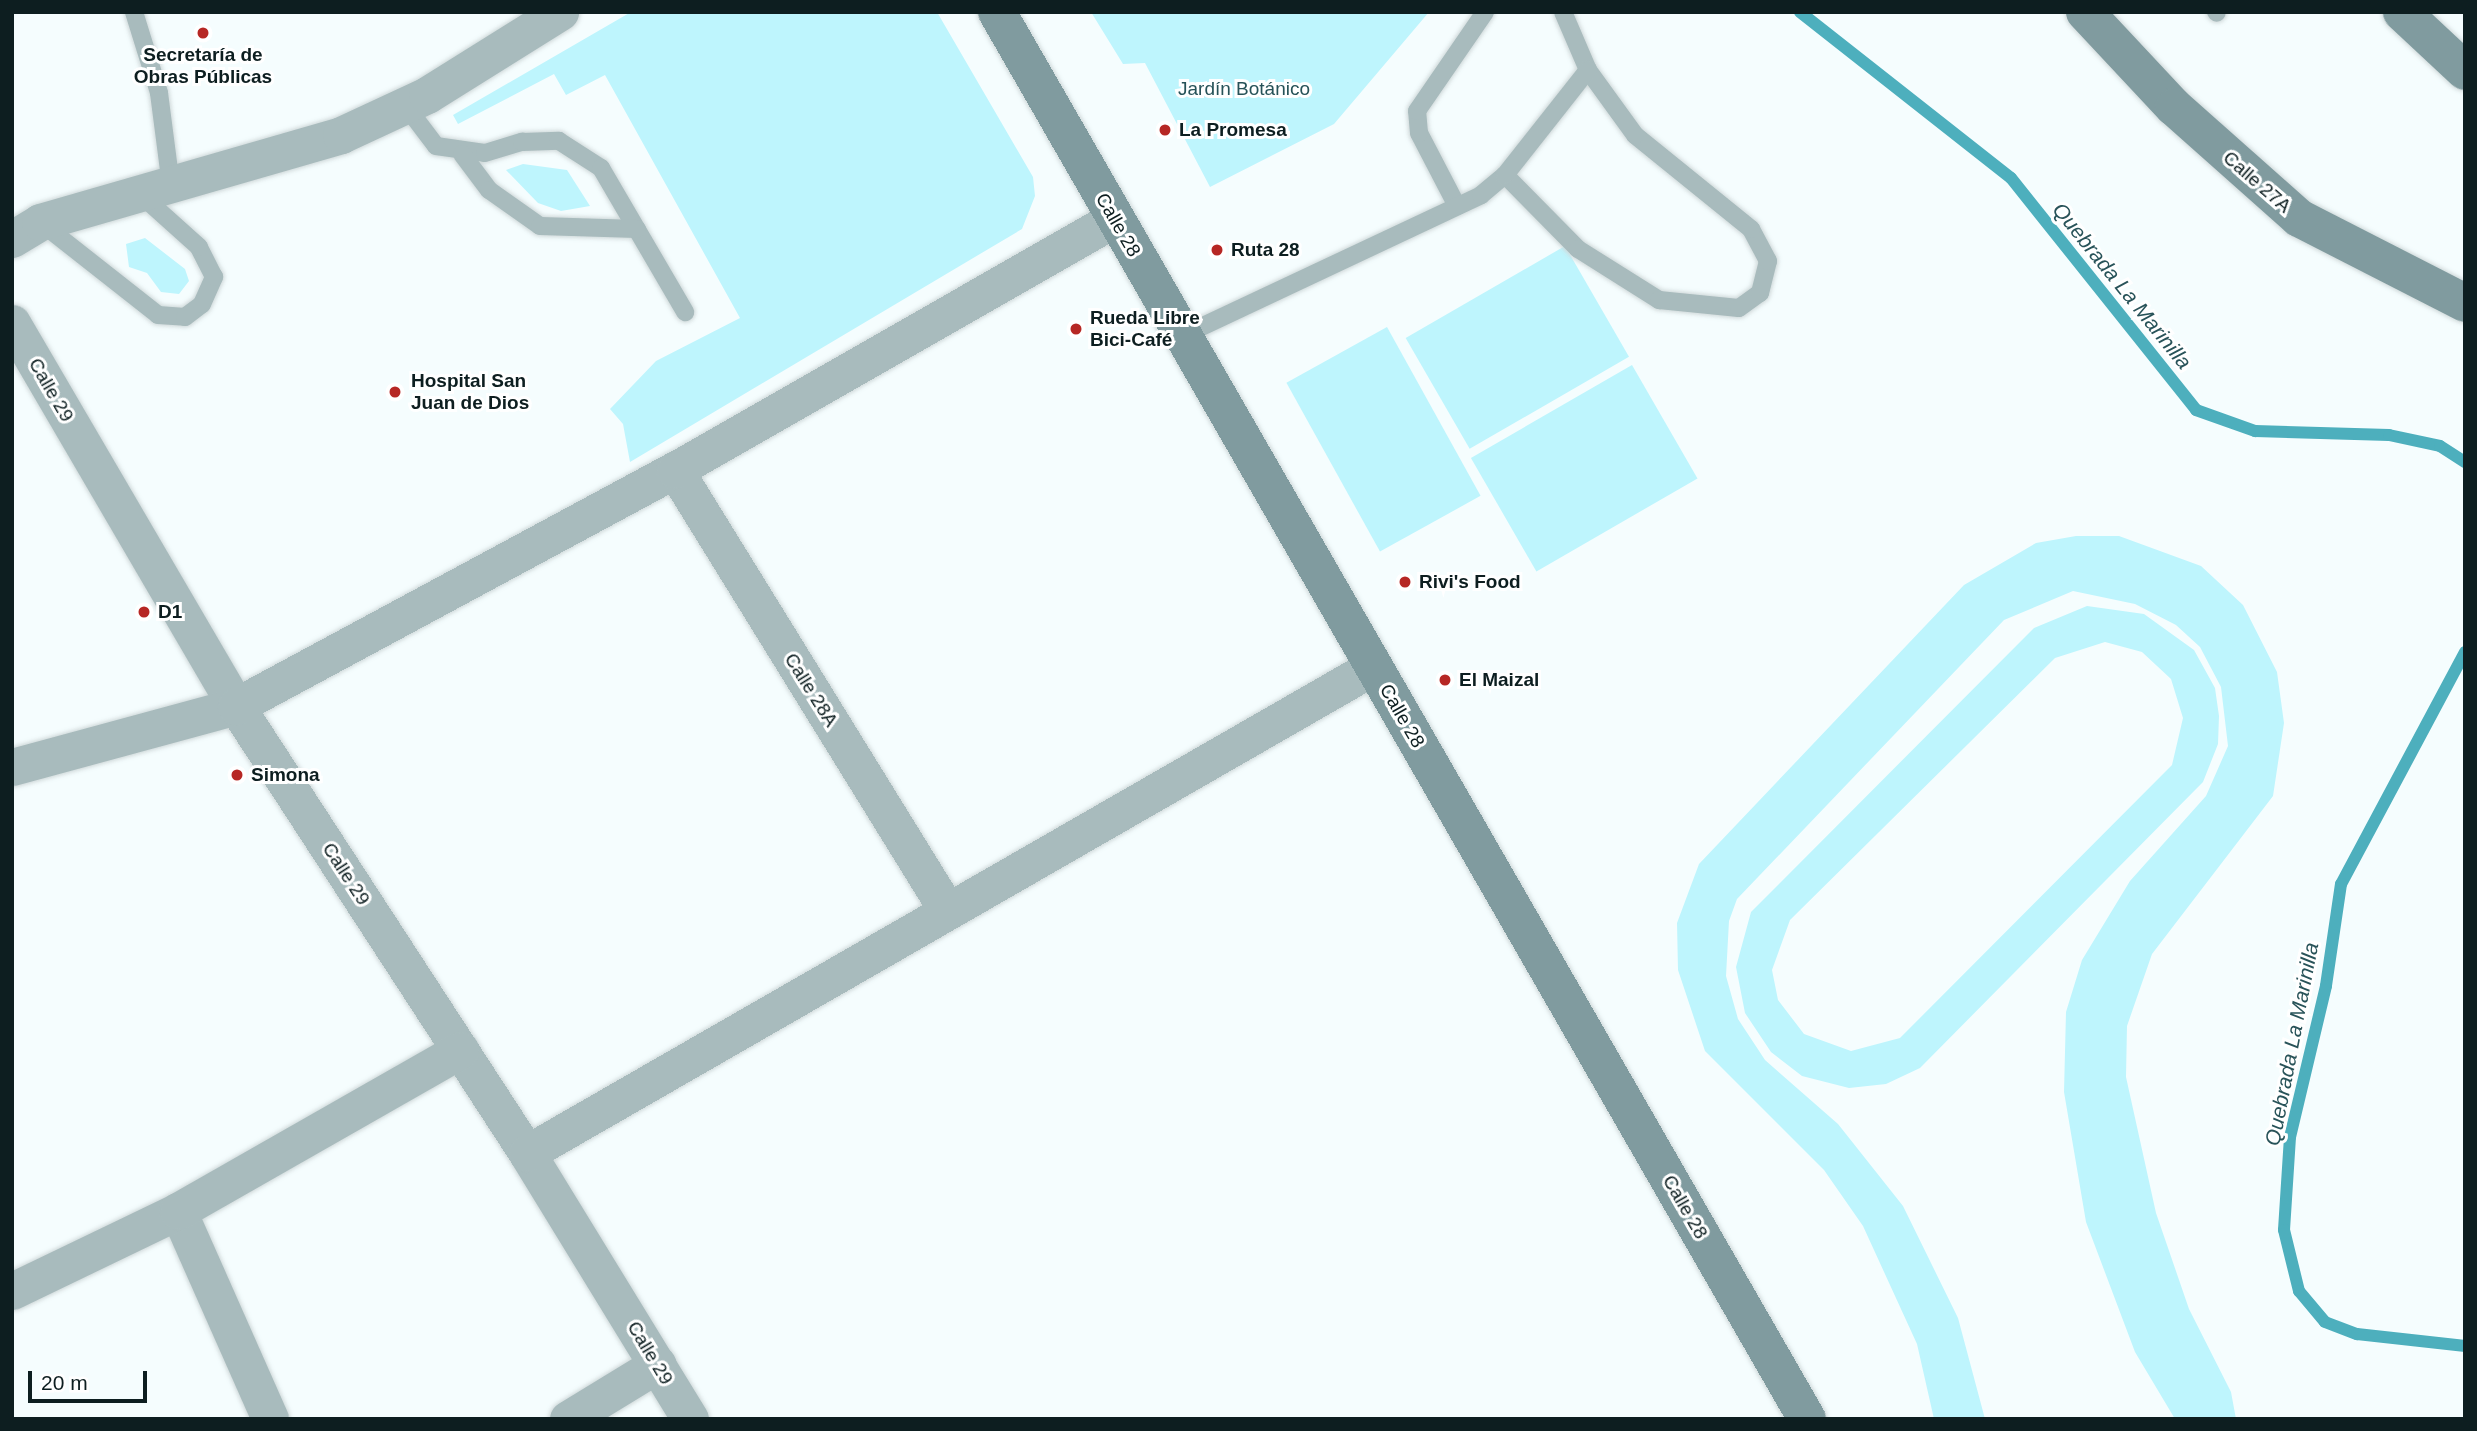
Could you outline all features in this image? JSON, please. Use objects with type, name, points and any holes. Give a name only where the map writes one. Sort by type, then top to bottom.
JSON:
[{"type":"main road","name":"Calle 28","points":[[997,12],[1807,1419]]},
{"type":"main road","name":"Calle 27A","points":[[2085,12],[2184,116],[2299,218],[2465,303]]},
{"type":"main road","points":[[2402,12],[2465,71]]},
{"type":"street","points":[[26,230],[341,135],[405,105],[560,12]]},
{"type":"street","points":[[12,767],[236,706],[675,470],[1114,219]]},
{"type":"street","name":"Calle 29","points":[[12,323],[236,706],[527,1153],[690,1419]]},
{"type":"street","name":"Calle 28A","points":[[675,470],[947,910]]},
{"type":"street","points":[[527,1153],[1373,667]]},
{"type":"street","points":[[12,1291],[178,1211],[460,1050]]},
{"type":"street","points":[[178,1211],[272,1417]]},
{"type":"street","points":[[568,1419],[658,1364]]},
{"type":"lane","points":[[26,230],[158,315],[185,317],[202,304],[214,277],[199,247],[155,189],[159,93],[134,12]]},
{"type":"lane","points":[[1457,206],[1419,133],[1417,111],[1485,12]]},
{"type":"lane","points":[[1505,175],[1578,249],[1659,300],[1739,308],[1760,293],[1768,261],[1751,229],[1635,135],[1588,70],[1563,12]]},
{"type":"lane","points":[[1184,335],[1457,206],[1505,175],[1588,70]]},
{"type":"lane","points":[[405,105],[436,146],[462,153],[559,141],[601,168],[685,312]]},
{"type":"lane","points":[[462,153],[489,190],[540,226],[637,229]]},
{"type":"green space","points":[[631,12],[937,12],[1033,177],[1035,196],[1022,229],[630,462],[623,424],[610,409],[656,361],[740,318],[605,75],[566,95],[554,74],[458,124],[453,115]]},
{"type":"green space","name":"Jardín Botánico","points":[[1091,12],[1429,12],[1334,124],[1210,187],[1145,63],[1123,64]]},
{"type":"green space","points":[[523,164],[567,170],[590,206],[561,211],[538,203],[506,170]]},
{"type":"green space","points":[[145,238],[185,269],[189,281],[179,294],[161,292],[147,273],[129,267],[126,244]]},
{"type":"green space","points":[[1565,246],[1629,357],[1470,449],[1406,338]]},
{"type":"green space","points":[[1387,327],[1481,496],[1380,552],[1286,383]]},
{"type":"green space","points":[[1632,365],[1698,478],[1536,571],[1471,458]]},
{"type":"green space","points":[[2076,536],[2119,536],[2201,566],[2243,605],[2277,672],[2284,723],[2273,796],[2152,954],[2127,1026],[2126,1077],[2156,1213],[2189,1309],[2231,1392],[2236,1419],[2175,1419],[2135,1352],[2086,1222],[2064,1092],[2066,1012],[2082,960],[2130,881],[2206,796],[2228,746],[2221,687],[2200,647],[2176,625],[2135,604],[2073,591],[2004,620],[1737,899],[1729,921],[1726,976],[1738,1019],[1765,1060],[1838,1124],[1903,1206],[1958,1318],[1985,1419],[1934,1419],[1917,1344],[1863,1226],[1824,1170],[1705,1051],[1678,970],[1677,923],[1699,864],[1964,585],[2036,543]]},
{"type":"green space","points":[[2087,606],[2144,614],[2194,650],[2215,688],[2219,716],[2218,744],[2203,782],[1920,1068],[1886,1084],[1849,1088],[1802,1076],[1771,1052],[1745,1013],[1736,967],[1751,912],[2034,628]],"holes":[[[2105,642],[2142,652],[2171,679],[2183,718],[2172,765],[1900,1038],[1851,1051],[1804,1034],[1778,1000],[1772,970],[1790,920],[2055,658]]]},
{"type":"waterway","name":"Quebrada La Marinilla","points":[[1800,12],[2011,178],[2196,410],[2255,431],[2389,435],[2440,446],[2465,462]]},
{"type":"waterway","name":"Quebrada La Marinilla","points":[[2465,652],[2341,884],[2326,986],[2290,1137],[2284,1230],[2299,1291],[2325,1322],[2357,1334],[2465,1346]]},
{"type":"place","name":"Secretaría de Obras Públicas","points":[[203,33]]},
{"type":"place","name":"La Promesa","points":[[1165,130]]},
{"type":"place","name":"Ruta 28","points":[[1217,250]]},
{"type":"place","name":"Rueda Libre Bici-Café","points":[[1076,329]]},
{"type":"place","name":"Hospital San Juan de Dios","points":[[395,392]]},
{"type":"place","name":"Rivi's Food","points":[[1405,582]]},
{"type":"place","name":"D1","points":[[144,612]]},
{"type":"place","name":"El Maizal","points":[[1445,680]]},
{"type":"place","name":"Simona","points":[[237,775]]}]
